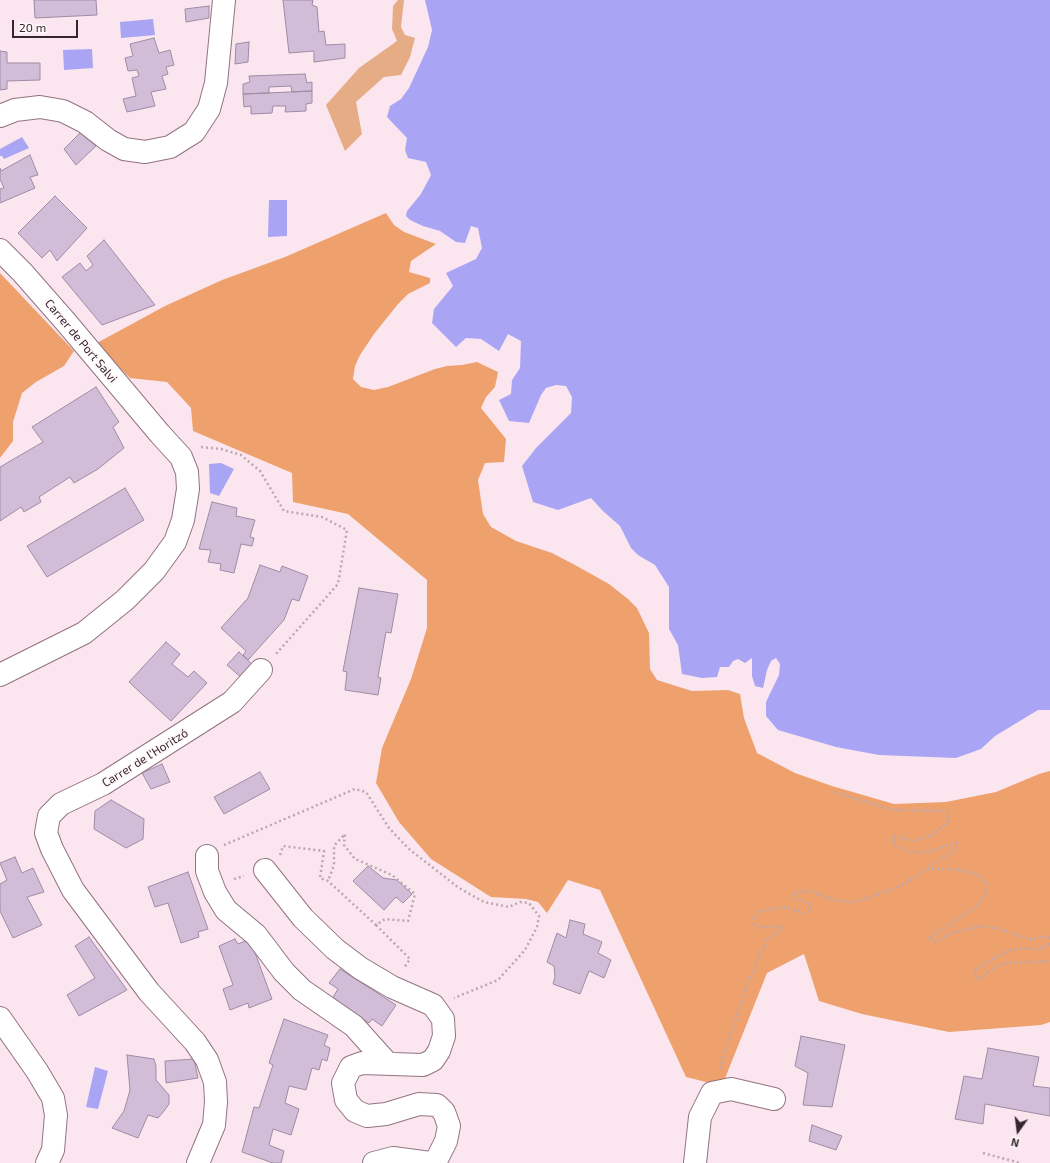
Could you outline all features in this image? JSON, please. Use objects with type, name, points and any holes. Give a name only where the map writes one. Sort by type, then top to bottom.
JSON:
[{"type":"street","points":[[0,116],[15,110],[40,107],[63,111],[85,122],[108,140],[124,149],[145,152],[170,147],[194,132],[209,108],[216,83],[224,0]]},
{"type":"street","name":"Carrer de Port Salvi","points":[[0,250],[22,272],[65,321],[180,457],[187,472],[188,489],[184,520],[175,542],[154,571],[125,600],[84,633],[0,675]]},
{"type":"street","name":"Carrer de l'Horitzó","points":[[198,1163],[214,1125],[216,1102],[215,1082],[207,1060],[195,1042],[149,992],[73,890],[52,849],[46,833],[48,816],[62,804],[104,784],[232,702],[261,670]]},
{"type":"street","points":[[215,851],[207,871],[215,892],[226,910],[256,935],[284,972],[302,990],[354,1026],[388,1064]]},
{"type":"street","points":[[265,870],[303,918],[342,954],[360,968],[392,987],[433,1005],[442,1019],[444,1036],[439,1051],[433,1060],[423,1065],[362,1063],[351,1067],[343,1083],[346,1100],[355,1112],[367,1116],[386,1114],[419,1104],[437,1105],[444,1112],[449,1126],[446,1141],[435,1163]]},
{"type":"street","points":[[0,1018],[37,1070],[53,1098],[56,1115],[53,1150],[47,1163]]},
{"type":"street","points":[[695,1163],[700,1117],[712,1093],[730,1089],[774,1098]]},
{"type":"street","points":[[374,1163],[393,1158],[430,1163]]},
{"type":"path","points":[[180,457],[202,447],[220,449],[241,455],[260,472],[284,511],[322,517],[347,530],[338,584],[261,670]]},
{"type":"path","points":[[215,851],[355,789],[366,792],[389,828],[409,849],[459,888],[484,902],[509,907],[520,902],[529,903],[539,916],[537,927],[525,950],[498,980],[433,1005]]},
{"type":"path","points":[[712,1093],[749,979],[767,941],[783,928],[773,926],[760,928],[754,925],[754,918],[760,911],[784,907],[804,913],[810,911],[811,906],[808,903],[793,898],[794,894],[799,891],[812,892],[835,900],[852,902],[868,898],[898,887],[952,853],[956,848],[956,843],[923,853],[907,851],[893,843],[894,836],[914,841],[934,834],[948,821],[947,811],[894,810],[834,792]]},
{"type":"path","points":[[328,880],[334,865],[334,846],[346,834],[344,845],[355,859],[392,874],[415,894],[408,921],[385,919],[376,925]]},
{"type":"path","points":[[283,846],[324,851],[320,878],[328,880],[410,959]]},
{"type":"path","points":[[926,869],[944,868],[969,872],[976,874],[988,882],[986,893],[977,906],[929,938],[935,942],[952,933],[981,926],[1000,929],[1031,940],[1043,936],[1050,938]]},
{"type":"path","points":[[1050,944],[1037,950],[1024,948],[1011,950],[988,961],[974,971],[976,979],[986,975],[996,966],[1006,962],[1050,961]]},
{"type":"path","points":[[983,1153],[1020,1163]]},
{"type":"shaded area","points":[[398,0],[404,0],[401,27],[405,35],[415,38],[410,57],[401,75],[384,77],[356,102],[362,134],[345,151],[326,105],[359,68],[397,41],[392,29],[393,6]]},
{"type":"shaded area","points":[[425,0],[1050,0],[1050,710],[1038,710],[995,736],[981,749],[956,758],[879,755],[836,747],[778,730],[766,716],[766,702],[779,675],[780,664],[776,658],[771,661],[767,670],[763,688],[755,686],[752,676],[752,658],[745,663],[738,659],[733,661],[729,667],[720,667],[717,677],[702,678],[682,674],[678,645],[669,629],[669,587],[655,565],[638,555],[631,548],[620,526],[591,498],[558,510],[533,502],[522,466],[536,448],[571,413],[572,397],[566,386],[556,385],[546,388],[541,395],[529,423],[509,421],[499,400],[511,394],[512,380],[520,368],[521,341],[508,334],[499,351],[481,339],[466,338],[456,347],[432,323],[434,309],[453,286],[446,273],[476,259],[482,248],[478,228],[471,226],[465,243],[456,242],[440,231],[423,226],[410,220],[406,216],[407,211],[421,194],[431,175],[426,162],[408,158],[405,150],[407,138],[387,117],[390,106],[401,99],[409,88],[428,47],[432,30]]},
{"type":"shaded area","points":[[153,19],[155,35],[121,38],[120,22]]},
{"type":"shaded area","points":[[92,49],[93,68],[64,70],[63,50]]},
{"type":"shaded area","points":[[22,137],[29,148],[4,159],[0,156],[0,149]]},
{"type":"shaded area","points":[[269,200],[287,200],[287,236],[268,237]]},
{"type":"shaded area","points":[[386,213],[394,225],[404,232],[436,244],[411,261],[409,272],[430,278],[430,283],[408,294],[398,304],[374,334],[360,355],[355,366],[353,379],[361,387],[374,390],[388,387],[447,366],[477,362],[498,372],[495,387],[486,397],[481,408],[506,439],[504,462],[485,463],[478,480],[483,514],[491,527],[516,541],[552,553],[575,565],[609,584],[628,599],[637,608],[649,633],[650,669],[657,680],[692,691],[728,690],[740,694],[744,718],[757,753],[795,773],[832,786],[894,804],[946,802],[996,792],[1050,771],[1050,1022],[1041,1025],[949,1032],[862,1014],[819,1001],[804,954],[767,973],[722,1086],[686,1077],[600,890],[568,880],[547,913],[538,902],[526,899],[491,897],[431,859],[399,822],[376,783],[382,748],[411,679],[427,628],[427,580],[348,514],[293,502],[292,473],[193,431],[191,408],[167,382],[130,378],[95,344],[165,306],[222,280],[285,257]]},
{"type":"shaded area","points":[[0,273],[74,351],[64,366],[36,382],[22,393],[13,422],[13,441],[0,458]]},
{"type":"shaded area","points":[[221,463],[234,469],[219,496],[210,493],[209,464]]},
{"type":"shaded area","points":[[95,1067],[108,1071],[98,1109],[86,1107]]},
{"type":"building","points":[[34,0],[96,0],[97,15],[35,18]]},
{"type":"building","points":[[283,0],[313,0],[312,5],[317,7],[319,32],[324,31],[326,45],[345,44],[345,58],[314,62],[314,51],[289,53]]},
{"type":"building","points":[[209,6],[209,18],[186,22],[185,9]]},
{"type":"building","points":[[154,38],[159,53],[170,50],[174,65],[166,67],[168,74],[162,76],[166,89],[151,92],[155,106],[127,112],[123,99],[136,96],[132,78],[139,76],[137,70],[128,71],[125,58],[133,56],[130,44]]},
{"type":"building","points":[[249,42],[248,62],[235,64],[236,44]]},
{"type":"building","points":[[0,51],[7,52],[7,63],[40,63],[40,80],[7,81],[7,89],[0,90]]},
{"type":"building","points":[[305,74],[307,83],[312,82],[312,91],[292,92],[291,86],[269,87],[269,93],[243,94],[243,84],[250,82],[249,76]]},
{"type":"building","points":[[312,91],[312,103],[306,104],[306,111],[285,112],[286,106],[273,106],[272,113],[251,114],[251,106],[244,107],[243,94]]},
{"type":"building","points":[[80,133],[96,146],[76,165],[64,149]]},
{"type":"building","points":[[30,155],[38,175],[30,177],[35,188],[0,203],[0,189],[4,188],[0,179],[0,168],[1,171]]},
{"type":"building","points":[[55,196],[87,228],[57,261],[50,250],[42,258],[18,233]]},
{"type":"building","points":[[104,240],[155,305],[102,325],[62,277],[80,263],[86,271],[93,265],[87,256]]},
{"type":"building","points":[[96,387],[119,422],[113,427],[124,448],[98,469],[74,483],[70,477],[39,497],[41,502],[24,512],[21,507],[0,521],[0,467],[43,442],[32,427]]},
{"type":"building","points":[[125,488],[144,520],[47,577],[27,546]]},
{"type":"building","points":[[212,502],[237,508],[236,516],[255,520],[250,537],[254,538],[252,546],[241,544],[234,573],[220,570],[221,564],[208,562],[211,550],[199,549]]},
{"type":"building","points":[[260,565],[280,572],[282,566],[308,576],[299,601],[292,599],[284,620],[248,660],[243,655],[246,651],[221,628],[248,598]]},
{"type":"building","points":[[359,588],[398,594],[391,633],[386,632],[378,677],[381,678],[378,695],[345,690],[347,672],[343,671]]},
{"type":"building","points":[[166,642],[180,654],[172,664],[188,677],[194,671],[207,683],[171,721],[129,682]]},
{"type":"building","points":[[239,652],[255,667],[243,679],[227,665]]},
{"type":"building","points":[[162,764],[170,782],[151,789],[142,773]]},
{"type":"building","points":[[260,772],[270,789],[224,814],[214,797]]},
{"type":"building","points":[[111,800],[144,819],[143,839],[126,848],[94,829],[95,811]]},
{"type":"building","points":[[15,857],[22,873],[33,868],[44,892],[27,897],[42,925],[13,938],[0,911],[0,884],[7,880],[0,863]]},
{"type":"building","points":[[368,866],[383,878],[397,880],[412,894],[403,903],[396,897],[384,910],[353,881]]},
{"type":"building","points":[[188,872],[208,929],[198,932],[199,937],[181,943],[168,903],[155,907],[148,887]]},
{"type":"building","points":[[570,920],[585,924],[583,934],[602,942],[598,953],[611,960],[604,978],[589,971],[580,994],[553,984],[555,977],[554,966],[547,962],[557,933],[566,938]]},
{"type":"building","points":[[89,937],[127,990],[79,1016],[67,995],[95,978],[75,946]]},
{"type":"building","points":[[235,939],[238,944],[250,939],[272,999],[249,1008],[248,1003],[230,1010],[223,989],[233,985],[219,946]]},
{"type":"building","points":[[340,969],[396,1005],[382,1026],[372,1019],[369,1023],[332,999],[338,989],[329,983]]},
{"type":"building","points":[[284,1019],[328,1035],[324,1045],[330,1048],[327,1061],[322,1059],[319,1070],[312,1068],[306,1090],[289,1086],[285,1103],[299,1109],[291,1135],[273,1129],[269,1145],[284,1151],[281,1163],[273,1163],[242,1152],[254,1107],[259,1108],[273,1065],[269,1063]]},
{"type":"building","points":[[801,1036],[845,1045],[832,1107],[803,1105],[808,1073],[795,1066]]},
{"type":"building","points":[[988,1048],[1039,1057],[1033,1086],[1050,1088],[1050,1116],[985,1104],[983,1124],[955,1119],[964,1076],[982,1079]]},
{"type":"building","points":[[127,1055],[154,1059],[156,1066],[156,1080],[169,1095],[169,1104],[158,1118],[148,1115],[138,1138],[112,1128],[124,1111],[130,1090]]},
{"type":"building","points":[[194,1059],[198,1078],[166,1083],[165,1061]]},
{"type":"building","points":[[812,1125],[842,1136],[836,1150],[809,1141]]}]
